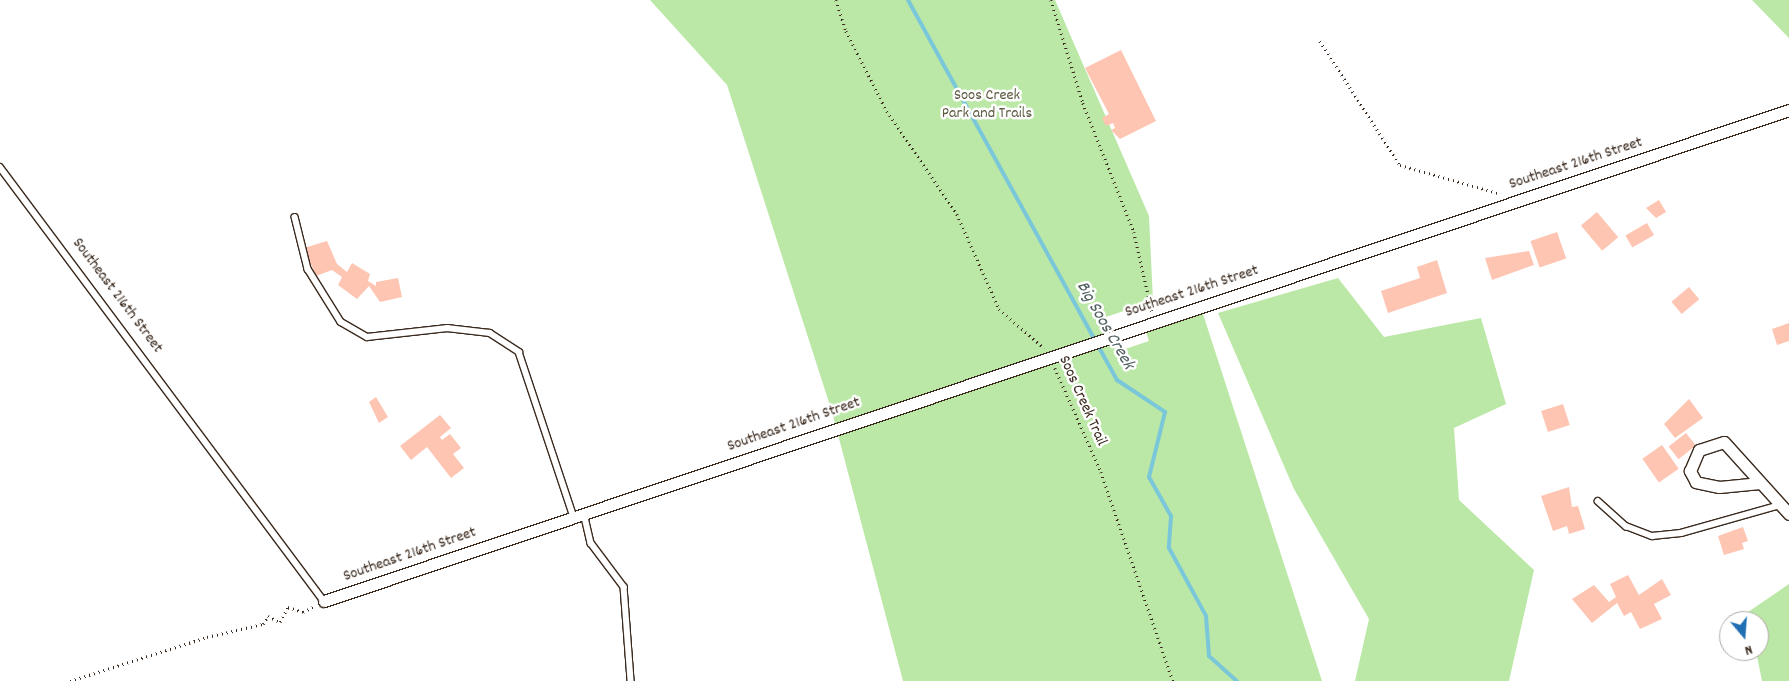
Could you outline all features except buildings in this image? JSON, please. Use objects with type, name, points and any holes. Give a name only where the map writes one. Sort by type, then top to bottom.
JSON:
[{"type":"street","name":"Southeast 216th Street","points":[[324,602],[1050,356],[1789,110]]},
{"type":"street","points":[[1760,484],[1719,487],[1696,482],[1690,471],[1699,450],[1724,442],[1789,514]]},
{"type":"lane","name":"Southeast 216th Street","points":[[0,167],[324,602]]},
{"type":"lane","points":[[295,217],[308,269],[341,322],[367,336],[447,328],[490,332],[519,352],[579,515],[591,542],[624,587],[631,681]]},
{"type":"lane","points":[[1598,502],[1626,526],[1652,536],[1681,533],[1780,505]]},
{"type":"path","name":"Soos Creek Trail","points":[[836,0],[846,31],[887,110],[957,214],[999,309],[1036,338],[1050,356],[1101,472],[1173,681]]},
{"type":"path","points":[[1051,0],[1080,94],[1134,232],[1154,322]]},
{"type":"path","points":[[1320,41],[1400,165],[1522,199]]},
{"type":"path","points":[[70,681],[207,637],[261,625],[268,616],[280,622],[288,607],[303,612],[324,602]]},
{"type":"green space","name":"Soos Creek Park and Trails","points":[[650,0],[1055,0],[1149,216],[1153,301],[1106,317],[1122,350],[1149,341],[1145,329],[1202,311],[1322,681],[903,681],[832,412],[727,85]]},
{"type":"green space","points":[[1752,0],[1789,0],[1789,38]]},
{"type":"green space","points":[[1338,278],[1384,337],[1481,318],[1506,404],[1454,428],[1459,500],[1534,570],[1509,681],[1355,681],[1369,619],[1294,489],[1218,313]]},
{"type":"green space","points":[[1789,584],[1789,681],[1762,681],[1758,661],[1769,661],[1769,611],[1749,611]]},
{"type":"waterway","name":"Big Soos Creek","points":[[908,0],[1117,380],[1165,412],[1149,477],[1171,516],[1169,548],[1206,616],[1209,656],[1237,681]]}]
